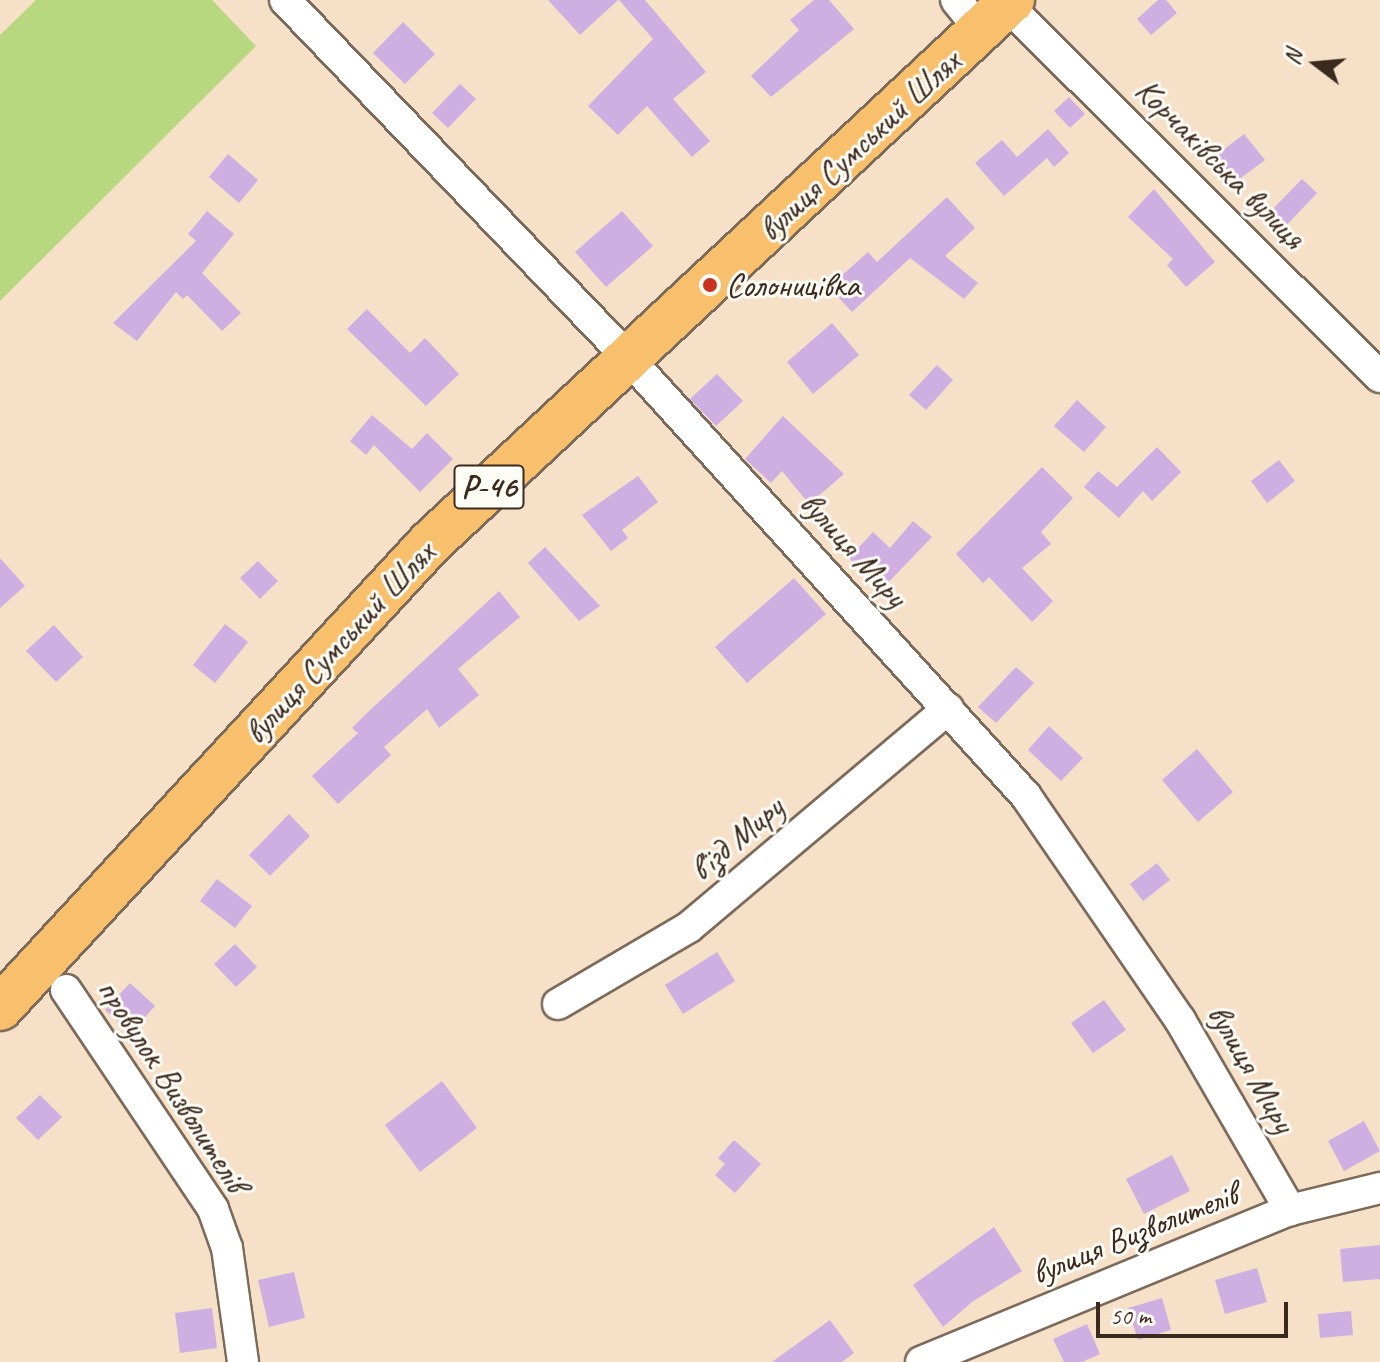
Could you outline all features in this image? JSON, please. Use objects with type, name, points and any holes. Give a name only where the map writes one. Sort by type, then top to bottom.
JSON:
[{"type":"main road","name":"вулиця Сумський Шлях","points":[[0,1008],[430,543],[628,358],[989,9]]},
{"type":"street","name":"вулиця Миру","points":[[285,0],[628,358],[1026,796],[1087,880],[1180,1020],[1290,1210]]},
{"type":"street","name":"Корчаківська вулиця","points":[[989,9],[1380,377]]},
{"type":"street","name":"в'їзд Миру","points":[[558,1004],[689,927],[948,709]]},
{"type":"street","name":"провулок Визволителів","points":[[66,990],[213,1209],[227,1248],[243,1362]]},
{"type":"street","name":"вулиця Визволителів","points":[[921,1362],[1290,1210],[1380,1188]]},
{"type":"green space","points":[[36,0],[212,0],[256,46],[0,301],[0,35]]},
{"type":"building","points":[[548,0],[618,0],[580,35]]},
{"type":"building","points":[[619,0],[645,0],[706,72],[673,99],[710,141],[692,157],[647,106],[618,135],[588,106],[653,39]]},
{"type":"building","points":[[814,0],[829,0],[854,29],[771,97],[751,76],[799,30],[790,20]]},
{"type":"building","points":[[1158,0],[1166,0],[1177,13],[1151,35],[1137,19]]},
{"type":"building","points":[[403,22],[435,54],[405,84],[373,53]]},
{"type":"building","points":[[460,84],[476,99],[448,128],[432,113]]},
{"type":"building","points":[[1069,97],[1085,114],[1070,128],[1054,111]]},
{"type":"building","points":[[1048,129],[1069,153],[1054,167],[1047,158],[1004,196],[975,163],[1002,140],[1017,157]]},
{"type":"building","points":[[1244,134],[1265,160],[1234,183],[1214,157]]},
{"type":"building","points":[[228,154],[258,180],[239,203],[209,177]]},
{"type":"building","points":[[1302,179],[1317,193],[1281,231],[1266,216]]},
{"type":"building","points":[[1154,189],[1215,262],[1186,287],[1167,265],[1173,259],[1128,217]]},
{"type":"building","points":[[947,197],[975,228],[945,256],[978,283],[964,299],[910,258],[852,312],[829,287],[868,252],[877,262]]},
{"type":"building","points":[[207,211],[234,234],[202,273],[241,313],[222,331],[187,295],[183,299],[176,292],[137,341],[113,323],[196,241],[188,234]]},
{"type":"building","points":[[622,211],[653,246],[606,287],[575,252]]},
{"type":"building","points":[[367,309],[410,353],[425,338],[459,374],[426,406],[347,329]]},
{"type":"building","points":[[832,323],[859,355],[813,394],[787,362]]},
{"type":"building","points":[[937,365],[953,380],[926,410],[909,395]]},
{"type":"building","points":[[717,374],[743,401],[716,426],[690,399]]},
{"type":"building","points":[[1077,400],[1106,427],[1084,452],[1054,426]]},
{"type":"building","points":[[372,415],[412,449],[427,433],[453,459],[420,492],[374,445],[366,455],[350,441]]},
{"type":"building","points":[[783,416],[844,474],[809,504],[782,471],[771,483],[745,459]]},
{"type":"building","points":[[1157,447],[1181,472],[1152,501],[1143,491],[1119,518],[1084,487],[1098,471],[1117,487]]},
{"type":"building","points":[[1279,460],[1295,481],[1267,503],[1251,481]]},
{"type":"building","points":[[1042,467],[1073,498],[1041,532],[1051,544],[1022,568],[1053,601],[1032,622],[989,577],[983,583],[956,554]]},
{"type":"building","points":[[638,476],[658,502],[622,530],[628,538],[611,551],[582,515]]},
{"type":"building","points":[[913,521],[932,537],[881,590],[849,558],[873,532],[890,548]]},
{"type":"building","points":[[545,547],[600,606],[579,621],[528,563]]},
{"type":"building","points":[[0,558],[25,586],[0,608]]},
{"type":"building","points":[[258,561],[278,581],[260,599],[240,578]]},
{"type":"building","points":[[794,578],[826,614],[747,683],[715,647]]},
{"type":"building","points":[[499,591],[520,617],[458,669],[479,695],[439,728],[427,709],[384,747],[391,755],[338,804],[312,776],[358,733],[352,728],[367,713]]},
{"type":"building","points":[[225,624],[248,642],[215,683],[193,665]]},
{"type":"building","points":[[54,625],[83,657],[56,682],[26,651]]},
{"type":"building","points":[[1016,667],[1034,683],[996,723],[978,707]]},
{"type":"building","points":[[1049,726],[1083,758],[1061,781],[1028,750]]},
{"type":"building","points":[[1197,749],[1233,792],[1198,822],[1162,780]]},
{"type":"building","points":[[289,814],[310,836],[270,876],[249,855]]},
{"type":"building","points":[[1157,863],[1170,880],[1143,901],[1130,884]]},
{"type":"building","points":[[217,879],[252,906],[235,928],[200,901]]},
{"type":"building","points":[[235,944],[257,967],[236,987],[214,964]]},
{"type":"building","points":[[717,952],[735,981],[683,1014],[665,985]]},
{"type":"building","points":[[130,983],[155,1006],[131,1033],[105,1010]]},
{"type":"building","points":[[1104,1000],[1126,1030],[1093,1053],[1071,1023]]},
{"type":"building","points":[[442,1081],[477,1128],[420,1172],[385,1125]]},
{"type":"building","points":[[40,1095],[62,1117],[38,1140],[16,1118]]},
{"type":"building","points":[[1364,1121],[1380,1151],[1344,1171],[1328,1141]]},
{"type":"building","points":[[734,1140],[761,1164],[735,1193],[715,1175],[725,1164],[718,1158]]},
{"type":"building","points":[[1172,1155],[1190,1191],[1144,1214],[1126,1179]]},
{"type":"building","points":[[994,1227],[1022,1271],[972,1302],[943,1327],[913,1285]]},
{"type":"building","points":[[1380,1245],[1380,1279],[1343,1282],[1340,1249]]},
{"type":"building","points":[[1257,1268],[1267,1302],[1225,1314],[1215,1280]]},
{"type":"building","points":[[294,1272],[305,1318],[269,1327],[258,1280]]},
{"type":"building","points":[[1162,1298],[1171,1330],[1138,1340],[1128,1308]]},
{"type":"building","points":[[212,1308],[217,1348],[180,1353],[175,1313]]},
{"type":"building","points":[[1351,1311],[1353,1335],[1320,1338],[1318,1314]]},
{"type":"building","points":[[830,1320],[854,1353],[842,1362],[772,1362]]},
{"type":"building","points":[[1087,1324],[1100,1354],[1082,1362],[1064,1362],[1053,1339]]},
{"type":"place","name":"Солоницівка","points":[[710,285]]}]
